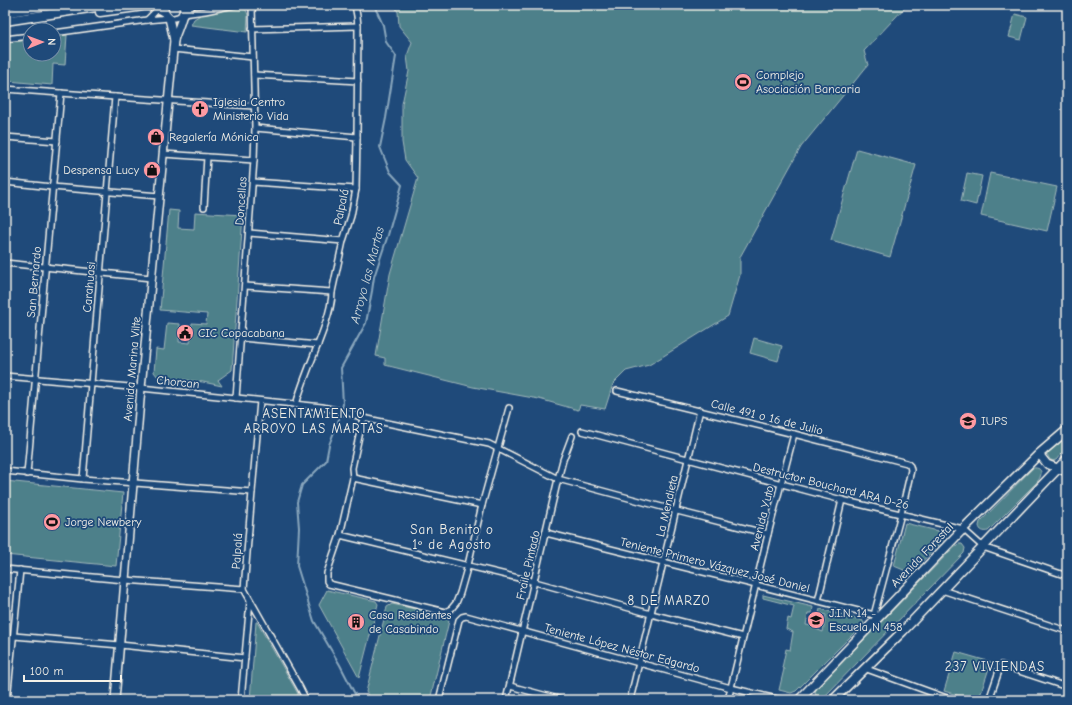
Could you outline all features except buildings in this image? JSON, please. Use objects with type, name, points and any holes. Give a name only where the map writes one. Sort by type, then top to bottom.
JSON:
[{"type":"main road","points":[[5,13],[51,5]]},
{"type":"main road","points":[[5,21],[109,5]]},
{"type":"main road","points":[[183,14],[191,5]]},
{"type":"main road","points":[[67,12],[83,14],[144,6],[154,6],[163,10]]},
{"type":"main road","name":"Avenida Forestal","points":[[799,700],[875,617],[1039,454],[1067,430]]},
{"type":"main road","points":[[833,700],[903,631],[1067,459]]},
{"type":"street","name":"Avenida Marina Vilte","points":[[115,700],[126,580],[140,388],[173,49],[174,40],[183,14],[184,5]]},
{"type":"street","points":[[163,10],[178,18],[183,14],[234,5]]},
{"type":"street","name":"Doncellas","points":[[236,398],[254,160],[255,128],[252,5]]},
{"type":"street","name":"Palpalá","points":[[296,405],[300,389],[318,345],[329,312],[343,241],[351,216],[356,189],[358,26],[355,5]]},
{"type":"street","name":"Avenida Marina Vilte","points":[[163,10],[174,40]]},
{"type":"street","points":[[62,31],[147,20],[163,10]]},
{"type":"street","points":[[147,20],[163,10]]},
{"type":"street","points":[[252,29],[358,26]]},
{"type":"street","points":[[5,39],[22,37]]},
{"type":"street","points":[[173,49],[253,57]]},
{"type":"street","points":[[254,75],[358,81]]},
{"type":"street","points":[[5,89],[116,98],[254,106]]},
{"type":"street","name":"San Bernardo","points":[[27,474],[61,93]]},
{"type":"street","name":"Carahuasi","points":[[84,479],[100,273],[116,98]]},
{"type":"street","points":[[255,128],[357,136]]},
{"type":"street","points":[[5,137],[57,141]]},
{"type":"street","points":[[163,154],[254,160]]},
{"type":"street","points":[[204,207],[208,158]]},
{"type":"street","points":[[5,182],[159,196]]},
{"type":"street","points":[[253,182],[356,189]]},
{"type":"street","points":[[249,233],[343,241]]},
{"type":"street","points":[[5,263],[151,278]]},
{"type":"street","points":[[245,286],[332,292]]},
{"type":"street","points":[[241,338],[318,345]]},
{"type":"street","name":"Chorcan","points":[[5,376],[236,398],[322,407],[349,412],[363,418],[489,444],[498,447],[558,479],[768,534]]},
{"type":"street","name":"Calle 491 o 16 de Julio","points":[[617,391],[700,410],[907,463],[912,470],[901,514]]},
{"type":"street","name":"Palpalá","points":[[244,588],[260,401]]},
{"type":"street","points":[[363,418],[352,468],[353,478],[340,535],[327,573],[327,581],[329,584],[446,612],[456,603],[460,593],[468,566],[482,505],[509,408]]},
{"type":"street","name":"La Mendieta","points":[[630,700],[700,410]]},
{"type":"street","name":"Destructor Bouchard ARA D-26","points":[[582,431],[842,500],[964,529]]},
{"type":"street","name":"Avenida Yuto","points":[[728,700],[794,434]]},
{"type":"street","name":"Fraile Pintado","points":[[506,700],[535,582],[558,479],[572,436]]},
{"type":"street","points":[[1039,454],[1047,464],[1067,472]]},
{"type":"street","points":[[5,472],[252,492]]},
{"type":"street","points":[[353,478],[482,505]]},
{"type":"street","points":[[818,601],[842,500]]},
{"type":"street","points":[[875,617],[901,514]]},
{"type":"street","points":[[964,529],[983,547],[1067,576]]},
{"type":"street","name":"Teniente Primero Vázquez José Daniel","points":[[546,533],[756,585],[875,617]]},
{"type":"street","points":[[340,535],[535,582],[651,614],[743,637]]},
{"type":"street","points":[[5,569],[126,580],[244,588],[300,688],[305,698],[304,700]]},
{"type":"street","points":[[7,700],[20,570]]},
{"type":"street","points":[[942,590],[1067,631]]},
{"type":"street","points":[[241,700],[250,600]]},
{"type":"street","name":"Teniente López Néstor Edgardo","points":[[439,700],[459,620],[466,616],[731,688],[781,700]]},
{"type":"street","points":[[14,636],[245,658]]},
{"type":"street","points":[[989,700],[1001,665],[1067,687]]},
{"type":"street","points":[[864,668],[952,700]]},
{"type":"street","points":[[510,686],[562,700]]},
{"type":"green space","points":[[394,5],[907,5],[864,51],[868,65],[801,147],[740,257],[740,275],[728,316],[649,365],[626,371],[613,384],[605,409],[580,405],[578,410],[539,399],[473,387],[385,365],[385,358],[376,356],[390,274],[418,178],[405,160],[402,142],[402,104],[409,71],[407,56],[412,42],[399,26],[398,12]]},
{"type":"green space","points":[[241,6],[246,10],[248,15],[247,32],[191,25],[194,19],[202,14]]},
{"type":"green space","points":[[1015,14],[1027,17],[1021,40],[1009,37]]},
{"type":"green space","points":[[67,35],[65,65],[53,64],[52,85],[8,81],[5,78],[8,45],[11,42],[22,41],[22,62],[62,62],[62,36]]},
{"type":"green space","points":[[857,149],[916,165],[890,257],[831,240]]},
{"type":"green space","points":[[967,173],[982,176],[976,205],[961,201]]},
{"type":"green space","points":[[990,173],[1057,187],[1047,231],[981,216]]},
{"type":"green space","points":[[169,210],[179,211],[178,228],[194,229],[195,212],[243,215],[232,370],[218,380],[222,386],[203,382],[158,377],[154,372],[156,349],[164,350],[167,323],[180,324],[179,342],[190,343],[192,323],[206,324],[207,314],[160,310]]},
{"type":"green space","points":[[754,338],[782,346],[778,361],[750,353]]},
{"type":"green space","points":[[1067,436],[1067,447],[1056,460],[1051,460],[1047,452]]},
{"type":"green space","points":[[1033,468],[1039,469],[1041,472],[1037,482],[988,531],[981,530],[979,526],[980,522]]},
{"type":"green space","name":"Jorge Newbery","points":[[5,481],[123,493],[116,566],[5,555]]},
{"type":"green space","points":[[905,523],[942,532],[944,539],[911,573],[894,566]]},
{"type":"green space","points":[[962,544],[965,548],[964,553],[825,696],[821,698],[817,697],[815,693],[816,689],[955,546]]},
{"type":"green space","points":[[327,590],[376,601],[378,604],[359,678],[319,605]]},
{"type":"green space","points":[[763,595],[813,607],[812,613],[808,613],[806,625],[816,626],[816,629],[823,632],[826,615],[819,613],[820,609],[862,620],[864,623],[796,691],[791,693],[779,690],[784,669],[782,668],[786,649],[790,650],[793,632],[786,629],[788,618],[791,619],[794,606],[763,598]]},
{"type":"green space","points":[[392,604],[447,616],[449,621],[430,700],[382,700],[369,697],[366,692],[387,607]]},
{"type":"green space","points":[[256,622],[297,692],[297,700],[250,700]]},
{"type":"green space","points":[[956,652],[991,662],[979,699],[973,700],[944,691]]},
{"type":"waterway","name":"Arroyo las Martas","points":[[358,700],[340,665],[314,621],[297,566],[299,528],[297,502],[302,485],[326,461],[329,445],[343,404],[341,368],[366,323],[374,277],[402,185],[390,172],[380,147],[396,56],[386,42],[383,25],[374,5]]},
{"type":"place","name":"Complejo Asociación Bancaria","points":[[743,82]]},
{"type":"place","name":"Iglesia Centro Ministerio Vida","points":[[200,109]]},
{"type":"place","name":"Regalería Mónica","points":[[156,137]]},
{"type":"place","name":"Despensa Lucy","points":[[152,170]]},
{"type":"place","name":"CIC Copacabana","points":[[185,333]]},
{"type":"place","name":"IUPS","points":[[968,421]]},
{"type":"place","name":"Jorge Newbery","points":[[52,522]]},
{"type":"place","name":"J.I.N. 14 - Escuela N 458","points":[[816,620]]},
{"type":"place","name":"Casa Residentes de Casabindo","points":[[356,622]]},
{"type":"district","name":"ASENTAMIENTO ARROYO LAS MARTAS","points":[[314,420]]},
{"type":"district","name":"San Benito o 1º de Agosto","points":[[452,536]]},
{"type":"district","name":"8 DE MARZO","points":[[669,600]]},
{"type":"district","name":"237 VIVIENDAS","points":[[995,666]]}]
